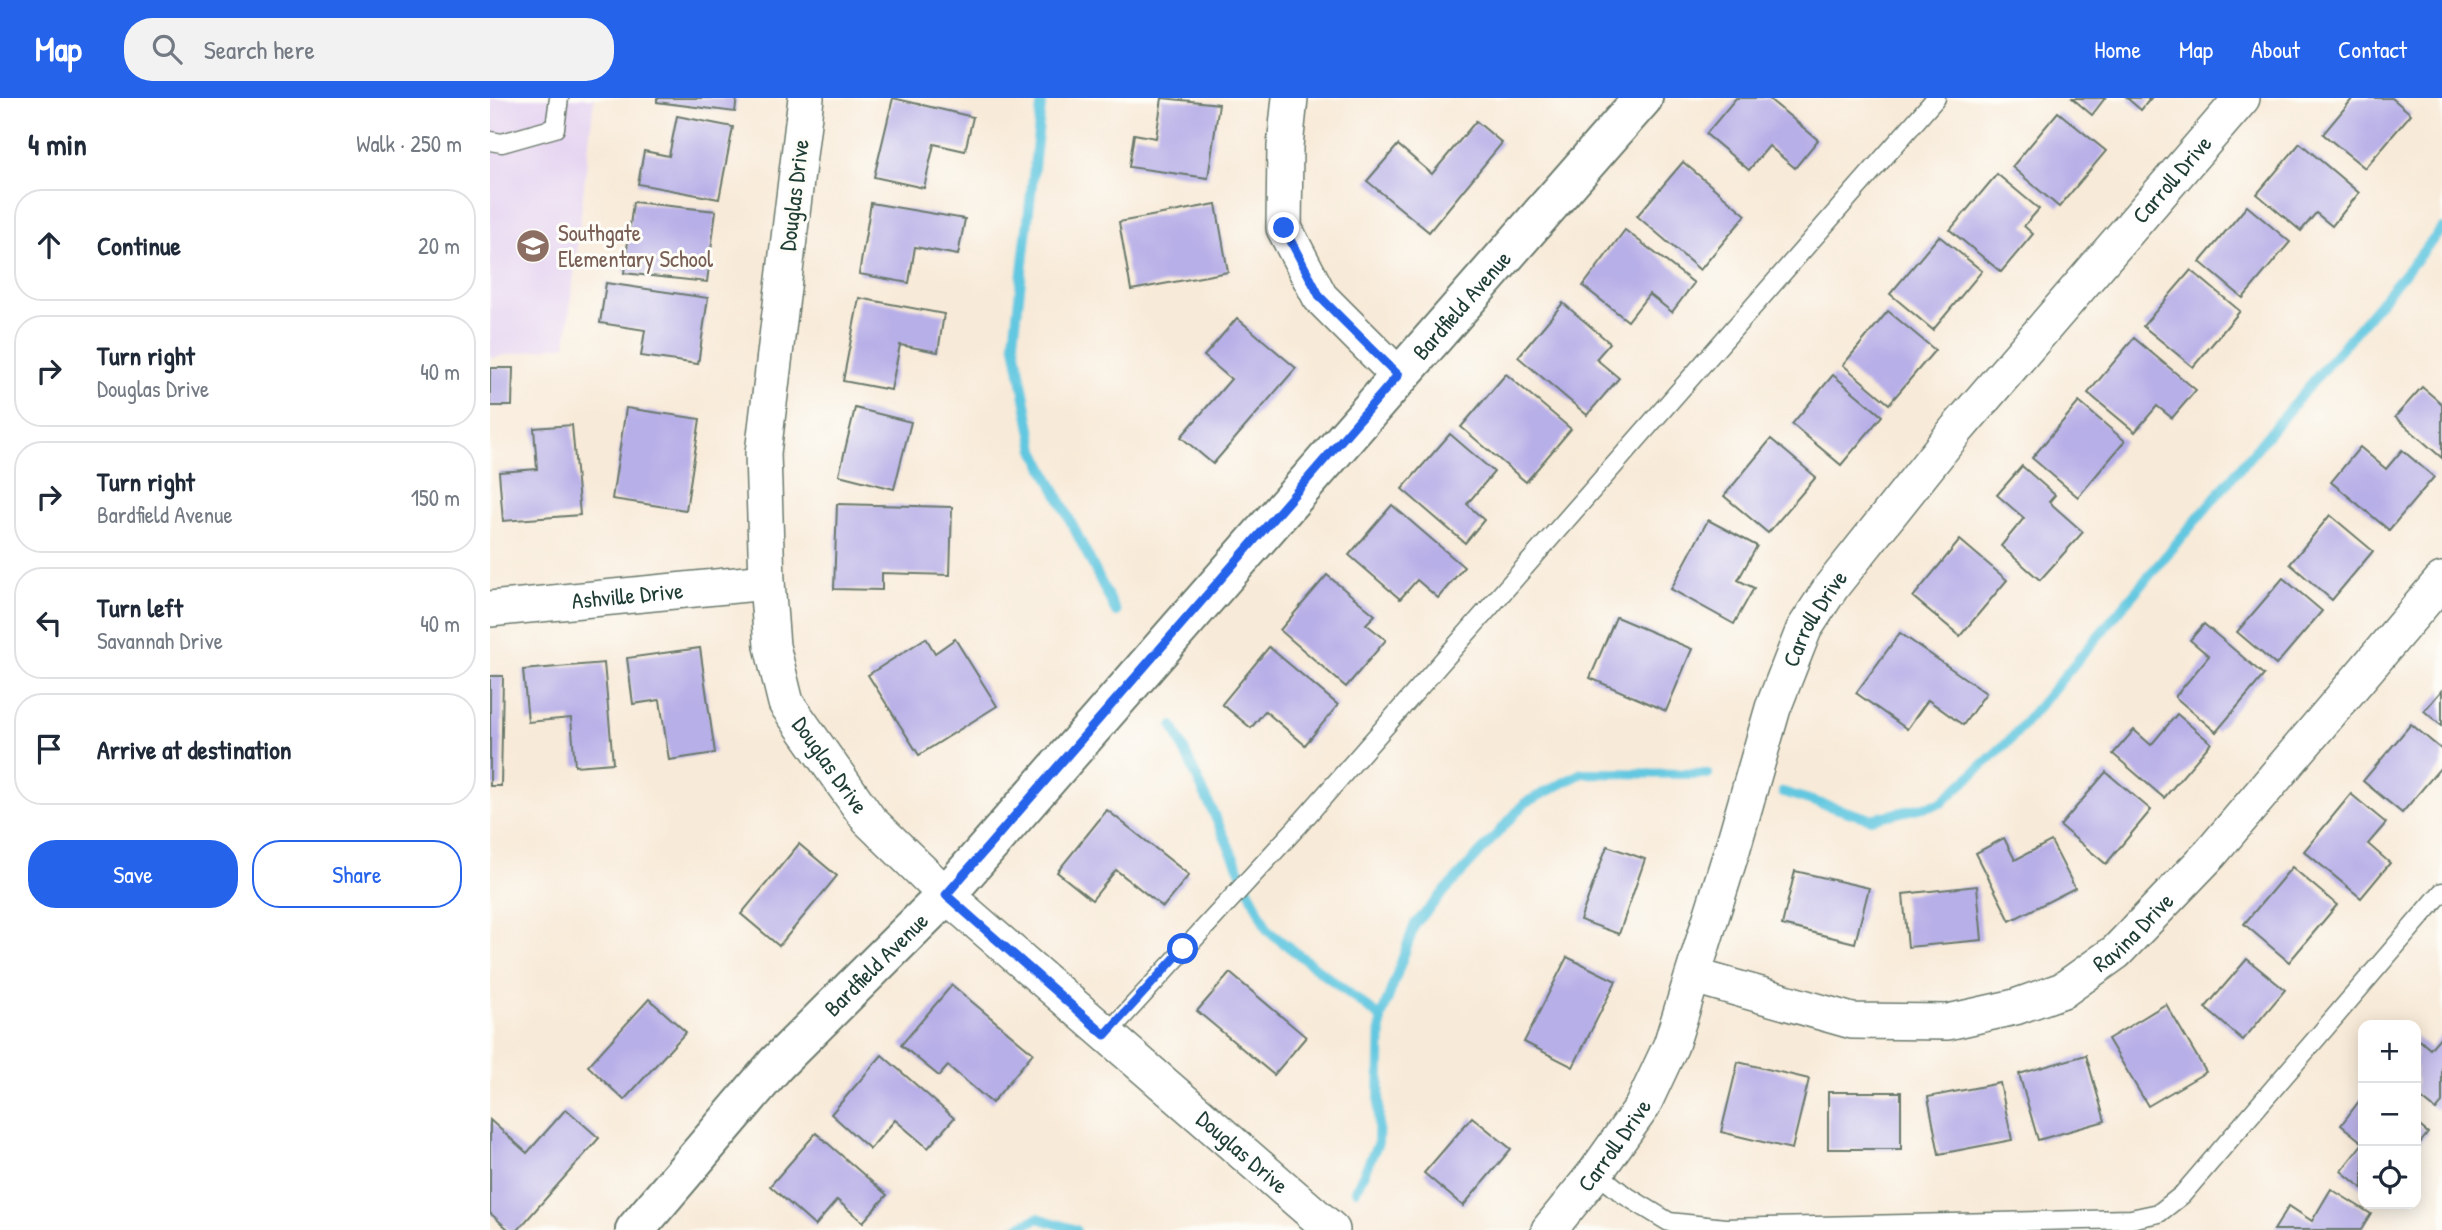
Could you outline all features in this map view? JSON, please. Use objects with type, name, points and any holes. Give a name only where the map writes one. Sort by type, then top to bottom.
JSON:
[{"type":"street","name":"Douglas Drive","points":[[806,98],[763,453],[766,582],[772,646],[786,703],[869,820],[946,895],[1332,1230]]},
{"type":"street","points":[[1290,98],[1285,146],[1284,228],[1320,297],[1398,375]]},
{"type":"street","name":"Bardfield Avenue","points":[[635,1230],[776,1064],[946,895],[1643,98]]},
{"type":"street","name":"Carroll Drive","points":[[1549,1230],[1596,1172],[1642,1107],[1671,1045],[1773,708],[1804,629],[1861,548],[1958,429],[2242,98]]},
{"type":"street","name":"Ravina Drive","points":[[1694,976],[1852,1021],[1948,1022],[2015,1007],[2063,990],[2116,953],[2211,853],[2442,580]]},
{"type":"street","name":"Ashville Drive","points":[[490,609],[766,582]]},
{"type":"lane","points":[[490,141],[502,143],[555,128],[559,98]]},
{"type":"lane","points":[[1105,1035],[1459,644],[1936,98]]},
{"type":"lane","points":[[1596,1172],[1623,1194],[1669,1222],[1725,1228],[2131,1219],[2158,1213],[2182,1195],[2442,892]]},
{"type":"shaded area","name":"Southgate Elementary School","points":[[490,98],[594,98],[566,345],[490,358]]},
{"type":"building","points":[[657,98],[737,98],[735,112],[657,102]]},
{"type":"building","points":[[893,98],[973,117],[965,151],[934,144],[924,188],[874,177]]},
{"type":"building","points":[[1162,98],[1219,104],[1208,178],[1129,167],[1134,134],[1156,138]]},
{"type":"building","points":[[1736,98],[1768,98],[1818,140],[1795,168],[1769,146],[1749,170],[1706,134]]},
{"type":"building","points":[[2072,98],[2105,98],[2092,115]]},
{"type":"building","points":[[2127,98],[2151,98],[2141,110]]},
{"type":"building","points":[[2353,98],[2392,98],[2411,114],[2365,168],[2323,134]]},
{"type":"building","points":[[2058,112],[2106,151],[2059,207],[2012,167]]},
{"type":"building","points":[[677,116],[733,127],[719,199],[638,184],[644,151],[669,156]]},
{"type":"building","points":[[1476,121],[1502,143],[1429,232],[1367,181],[1398,145],[1432,174]]},
{"type":"building","points":[[2300,143],[2359,193],[2332,226],[2316,213],[2301,231],[2257,194]]},
{"type":"building","points":[[1683,162],[1746,215],[1700,270],[1637,216]]},
{"type":"building","points":[[1997,174],[2039,209],[2024,226],[2033,234],[2001,272],[1950,230]]},
{"type":"building","points":[[633,202],[716,211],[707,282],[624,273]]},
{"type":"building","points":[[871,203],[965,219],[958,255],[915,247],[909,283],[859,274]]},
{"type":"building","points":[[1216,204],[1228,272],[1131,290],[1119,222]]},
{"type":"building","points":[[2247,206],[2290,242],[2243,298],[2200,262]]},
{"type":"building","points":[[1625,230],[1694,283],[1672,312],[1649,294],[1628,321],[1583,286]]},
{"type":"building","points":[[1939,236],[1982,271],[1933,330],[1890,294]]},
{"type":"building","points":[[2191,270],[2240,311],[2193,367],[2143,326]]},
{"type":"building","points":[[606,283],[708,298],[698,364],[641,356],[645,330],[600,323]]},
{"type":"building","points":[[859,298],[944,314],[938,352],[900,345],[891,390],[843,381]]},
{"type":"building","points":[[1563,303],[1610,343],[1596,359],[1619,378],[1587,415],[1518,357]]},
{"type":"building","points":[[1888,311],[1935,350],[1889,404],[1843,365]]},
{"type":"building","points":[[1237,318],[1296,368],[1213,464],[1181,437],[1231,379],[1204,356]]},
{"type":"building","points":[[2134,338],[2196,390],[2172,418],[2157,406],[2135,432],[2088,393]]},
{"type":"building","points":[[490,368],[513,368],[512,406],[490,406]]},
{"type":"building","points":[[1506,374],[1571,429],[1526,482],[1461,427]]},
{"type":"building","points":[[1833,375],[1882,416],[1841,465],[1792,424]]},
{"type":"building","points":[[2422,387],[2442,404],[2442,458],[2395,417]]},
{"type":"building","points":[[2079,402],[2125,441],[2078,497],[2032,458]]},
{"type":"building","points":[[626,408],[700,419],[686,510],[612,499]]},
{"type":"building","points":[[855,408],[911,422],[894,489],[839,475]]},
{"type":"building","points":[[572,425],[580,515],[503,521],[499,472],[537,469],[534,428]]},
{"type":"building","points":[[1450,434],[1494,472],[1467,504],[1484,520],[1465,543],[1402,489]]},
{"type":"building","points":[[1771,439],[1816,477],[1768,533],[1724,496]]},
{"type":"building","points":[[2360,447],[2386,469],[2402,450],[2434,477],[2389,530],[2331,482]]},
{"type":"building","points":[[2022,466],[2055,495],[2049,502],[2083,532],[2040,580],[2001,546],[2024,518],[1997,495]]},
{"type":"building","points":[[837,504],[952,507],[950,575],[882,573],[882,590],[834,589]]},
{"type":"building","points":[[1392,505],[1464,567],[1438,598],[1417,580],[1400,599],[1349,555]]},
{"type":"building","points":[[2330,515],[2373,551],[2332,600],[2290,564]]},
{"type":"building","points":[[1708,520],[1757,546],[1738,580],[1754,588],[1734,624],[1671,589]]},
{"type":"building","points":[[1960,540],[2007,580],[1960,636],[1913,597]]},
{"type":"building","points":[[1327,575],[1375,615],[1366,624],[1386,640],[1346,687],[1280,630]]},
{"type":"building","points":[[2283,578],[2322,611],[2276,665],[2237,632]]},
{"type":"building","points":[[1616,617],[1692,649],[1666,711],[1590,678]]},
{"type":"building","points":[[2204,624],[2264,675],[2216,732],[2175,697],[2209,656],[2190,640]]},
{"type":"building","points":[[1900,633],[1986,693],[1963,725],[1928,700],[1907,729],[1856,693]]},
{"type":"building","points":[[926,638],[935,653],[955,639],[997,706],[919,755],[868,675]]},
{"type":"building","points":[[1269,647],[1338,705],[1305,745],[1265,711],[1251,728],[1222,704]]},
{"type":"building","points":[[700,648],[715,753],[669,760],[660,700],[633,704],[627,658]]},
{"type":"building","points":[[604,663],[613,763],[575,766],[571,718],[528,722],[523,670]]},
{"type":"building","points":[[490,676],[503,676],[501,786],[490,786]]},
{"type":"building","points":[[2442,690],[2442,726],[2424,711]]},
{"type":"building","points":[[2177,714],[2211,743],[2164,798],[2113,754],[2134,730],[2151,745]]},
{"type":"building","points":[[2411,724],[2442,750],[2442,766],[2402,813],[2363,781]]},
{"type":"building","points":[[2106,772],[2151,810],[2106,864],[2060,826]]},
{"type":"building","points":[[2351,794],[2386,823],[2368,844],[2390,863],[2361,898],[2304,851]]},
{"type":"building","points":[[1107,810],[1189,875],[1163,907],[1116,870],[1092,900],[1057,872]]},
{"type":"building","points":[[2004,838],[2015,860],[2051,841],[2075,888],[2010,921],[1976,853]]},
{"type":"building","points":[[799,844],[837,876],[779,946],[741,914]]},
{"type":"building","points":[[1607,846],[1645,859],[1619,934],[1580,920]]},
{"type":"building","points":[[2292,867],[2337,905],[2289,962],[2244,924]]},
{"type":"building","points":[[1795,871],[1869,888],[1855,943],[1782,925]]},
{"type":"building","points":[[1977,886],[1982,940],[1908,947],[1903,894]]},
{"type":"building","points":[[1567,957],[1616,981],[1573,1067],[1524,1042]]},
{"type":"building","points":[[2247,959],[2285,990],[2243,1040],[2205,1008]]},
{"type":"building","points":[[1230,973],[1306,1037],[1274,1075],[1197,1011]]},
{"type":"building","points":[[952,985],[1033,1053],[992,1103],[948,1066],[939,1076],[901,1045]]},
{"type":"building","points":[[649,999],[686,1032],[624,1100],[588,1066]]},
{"type":"building","points":[[2166,1004],[2206,1072],[2148,1106],[2108,1039]]},
{"type":"building","points":[[2442,1035],[2442,1103],[2436,1110],[2421,1098],[2421,1041],[2430,1049]]},
{"type":"building","points":[[882,1055],[954,1118],[928,1148],[895,1120],[870,1149],[831,1114]]},
{"type":"building","points":[[2086,1055],[2105,1121],[2038,1140],[2019,1074]]},
{"type":"building","points":[[1738,1062],[1809,1079],[1792,1149],[1721,1132]]},
{"type":"building","points":[[2000,1083],[2012,1140],[1939,1154],[1928,1097]]},
{"type":"building","points":[[1828,1092],[1901,1092],[1901,1149],[1828,1149]]},
{"type":"building","points":[[2358,1103],[2358,1139],[2341,1125]]},
{"type":"building","points":[[566,1109],[599,1138],[518,1230],[509,1230],[490,1213],[490,1120],[527,1153]]},
{"type":"building","points":[[1472,1117],[1511,1149],[1463,1206],[1424,1173]]},
{"type":"building","points":[[2421,1127],[2428,1133],[2421,1142]]},
{"type":"building","points":[[816,1133],[887,1195],[863,1222],[837,1200],[815,1226],[770,1186]]},
{"type":"building","points":[[2358,1149],[2358,1185],[2341,1171]]},
{"type":"building","points":[[2331,1189],[2358,1206],[2358,1209],[2371,1214],[2361,1230],[2274,1230],[2289,1206],[2312,1221]]},
{"type":"waterway","points":[[1042,98],[1014,341],[1035,450],[1116,612]]},
{"type":"waterway","points":[[1783,792],[1871,819],[1941,803],[2011,739],[2442,229]]},
{"type":"waterway","points":[[1173,726],[1268,931],[1381,1018]]},
{"type":"waterway","points":[[1356,1190],[1378,1143],[1381,1018],[1415,924],[1525,803],[1582,773],[1708,774]]},
{"type":"waterway","points":[[1012,1230],[1038,1218],[1076,1230]]},
{"type":"place","name":"Southgate Elementary School","points":[[533,246]]},
{"type":"route","points":[[1183,949],[1105,1035],[946,895],[1398,375],[1320,297],[1284,228]]}]
